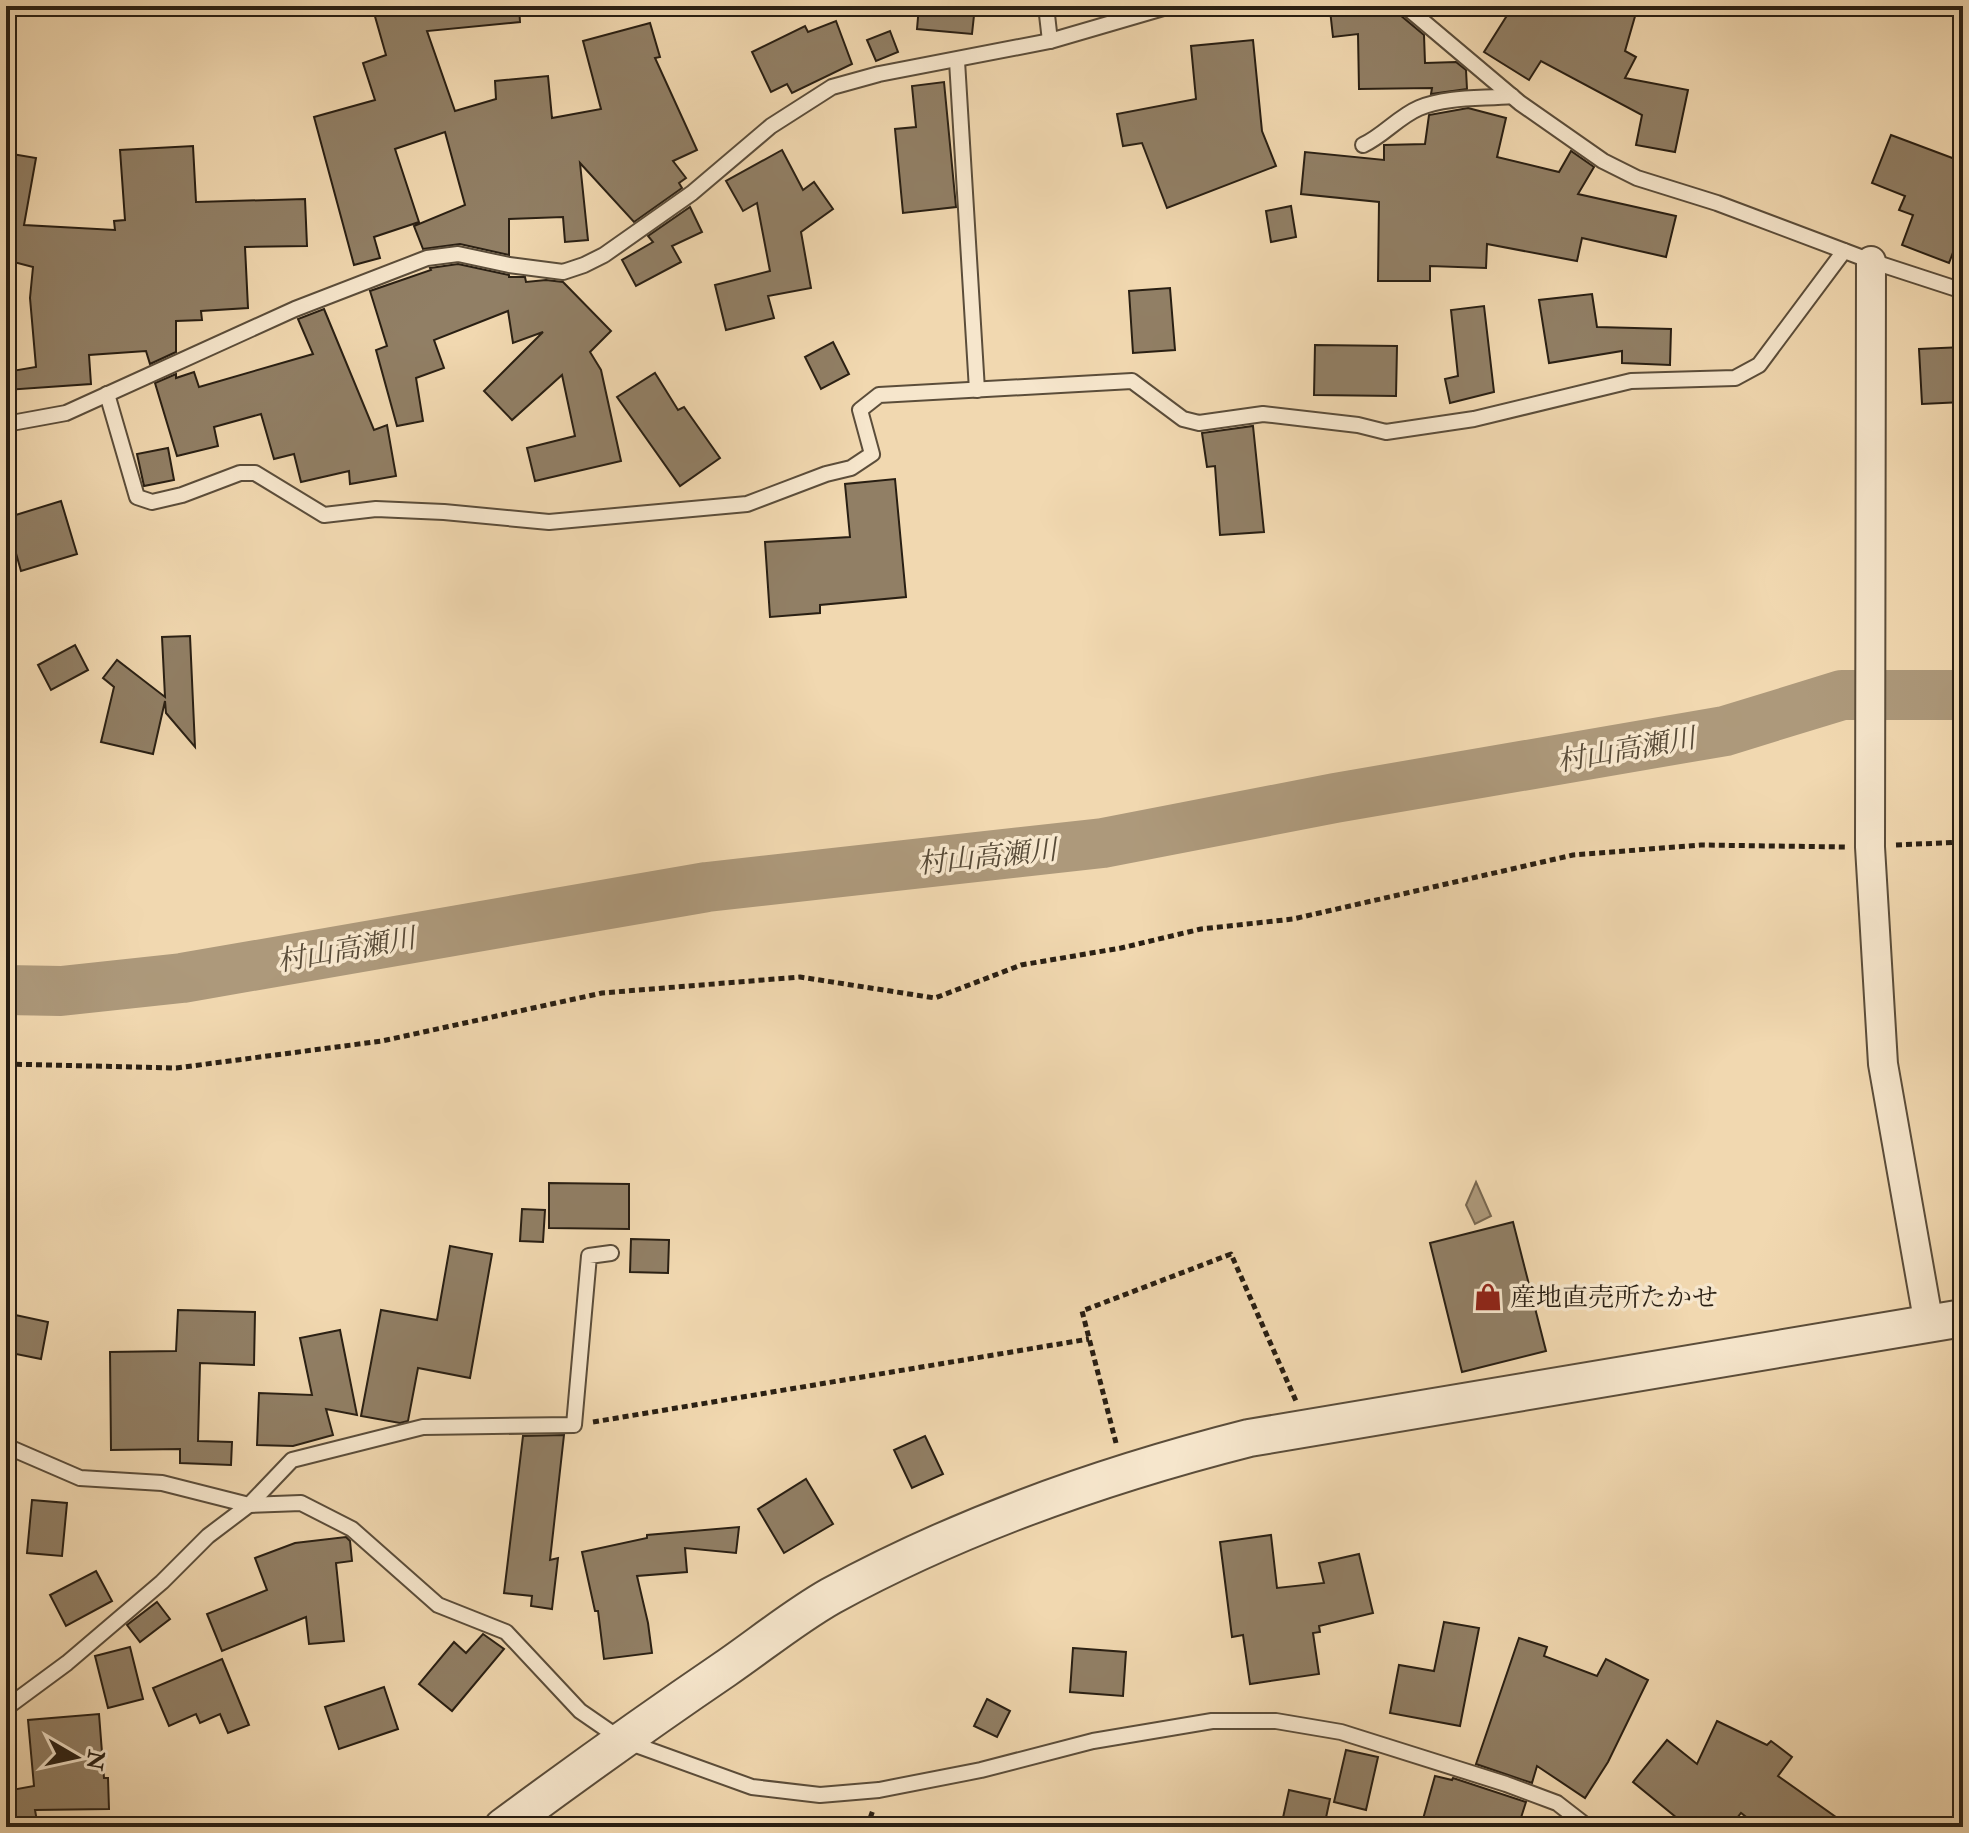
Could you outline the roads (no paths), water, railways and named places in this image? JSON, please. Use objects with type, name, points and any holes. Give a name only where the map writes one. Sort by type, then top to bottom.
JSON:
[{"type":"street","points":[[503,1827],[622,1740],[828,1598],[959,1533],[1026,1505],[1124,1472],[1249,1438],[1946,1321],[1883,1064],[1869,802],[1871,261]]},
{"type":"lane","points":[[1046,6],[1050,41]]},
{"type":"lane","points":[[6,424],[66,413],[295,309],[427,258],[458,254],[488,262],[563,272],[584,265],[604,255],[692,193],[771,126],[832,87],[879,74],[1050,41],[1170,6]]},
{"type":"lane","points":[[1405,6],[1512,96],[1603,161],[1637,178],[1717,203],[1871,261],[1963,291]]},
{"type":"lane","points":[[957,61],[977,390]]},
{"type":"lane","points":[[1363,145],[1419,108],[1512,96]]},
{"type":"lane","points":[[107,394],[137,497],[152,502],[182,495],[240,473],[255,473],[324,515],[376,509],[549,522],[747,504],[826,474],[851,468],[872,454],[860,410],[879,395],[1132,381],[1183,419],[1199,423],[1263,414],[1358,425],[1386,432],[1474,419],[1631,381],[1735,378],[1759,365],[1844,251]]},
{"type":"lane","points":[[6,1708],[67,1663],[162,1582],[208,1536],[249,1505],[292,1460],[423,1427],[574,1425],[589,1256],[611,1253]]},
{"type":"lane","points":[[6,1446],[80,1478],[162,1483],[249,1505],[301,1503],[352,1529],[438,1605],[506,1632],[580,1711],[622,1740],[752,1787],[820,1795],[879,1790],[981,1770],[1093,1741],[1212,1721],[1276,1721],[1341,1732],[1506,1784],[1557,1803],[1588,1827]]},
{"type":"waterway","name":"村山高瀬川","points":[[6,990],[61,991],[182,978],[707,887],[1103,843],[1335,798],[1725,731],[1842,695],[1963,695]]},
{"type":"place","name":"産地直売所たかせ","points":[[1488,1297]]}]
